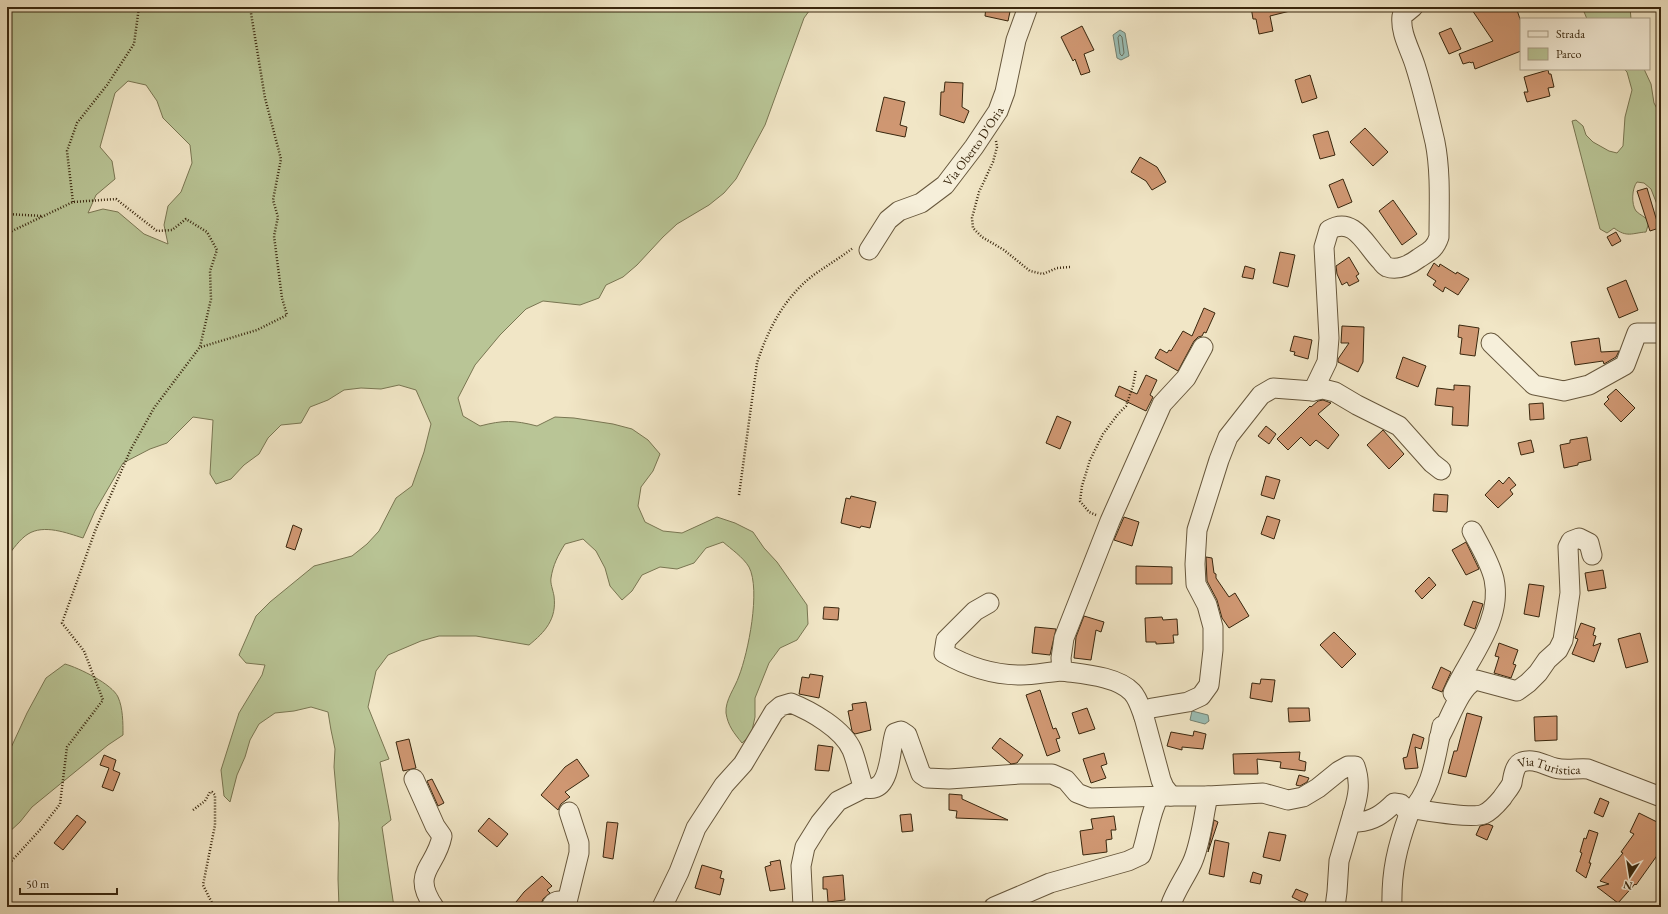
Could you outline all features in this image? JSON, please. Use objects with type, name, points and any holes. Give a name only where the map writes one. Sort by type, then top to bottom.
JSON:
[{"type":"street","name":"Via Oberto D'Oria","points":[[862,248],[888,220],[899,212],[921,203],[945,185],[974,147],[998,111],[1005,92],[1016,40],[1028,7]]},
{"type":"street","points":[[1313,391],[1327,362],[1329,338],[1324,247],[1329,230],[1336,226],[1346,227],[1359,233],[1374,255],[1386,267],[1397,269],[1416,261],[1436,246],[1439,237],[1438,177],[1435,144],[1418,72],[1401,26],[1402,16],[1412,7]]},
{"type":"street","points":[[1491,343],[1534,385],[1564,391],[1589,385],[1625,365],[1637,333],[1661,333]]},
{"type":"street","points":[[1062,671],[1061,658],[1064,638],[1110,521],[1162,404],[1186,378],[1203,347]]},
{"type":"street","points":[[1144,717],[1147,710],[1152,708],[1188,702],[1195,699],[1201,696],[1209,685],[1213,650],[1213,627],[1207,605],[1196,584],[1195,564],[1197,530],[1218,460],[1228,437],[1261,395],[1273,388],[1313,391],[1323,389],[1335,392],[1399,426],[1432,463],[1441,470]]},
{"type":"street","points":[[1392,907],[1393,870],[1401,837],[1411,811],[1420,802],[1426,789],[1446,711],[1454,690],[1482,640],[1496,597],[1494,578],[1487,560],[1472,531]]},
{"type":"street","points":[[1439,738],[1460,696],[1466,687],[1472,682],[1476,680],[1517,691],[1528,683],[1538,673],[1547,660],[1558,650],[1563,640],[1570,593],[1568,547],[1571,541],[1579,538],[1589,543],[1592,555]]},
{"type":"street","points":[[989,603],[975,611],[946,640],[944,653],[986,671],[1022,675],[1062,671],[1113,680],[1122,684],[1132,692],[1144,717],[1164,787],[1165,796]]},
{"type":"street","points":[[662,907],[679,872],[696,828],[724,785],[743,764],[774,712],[781,706],[791,703],[800,707],[820,718],[842,736],[851,748],[864,788]]},
{"type":"street","points":[[803,907],[801,866],[805,847],[820,823],[838,801],[864,788],[875,788],[883,782],[887,773],[895,733],[901,731],[907,735],[920,774],[927,778],[949,779],[1014,774],[1052,774],[1066,780],[1077,793],[1090,798],[1208,796],[1263,793],[1288,800],[1303,797],[1318,788],[1339,771],[1348,766],[1356,766],[1359,777],[1358,796],[1339,861],[1335,907]]},
{"type":"street","name":"Via Turistica","points":[[1411,811],[1459,815],[1483,815],[1495,806],[1511,786],[1515,769],[1520,762],[1528,761],[1543,763],[1553,768],[1565,770],[1578,768],[1588,769],[1661,797]]},
{"type":"street","points":[[414,779],[435,826],[442,836],[441,843],[424,876],[423,884],[425,892],[434,907]]},
{"type":"street","points":[[994,907],[1050,883],[1128,861],[1140,855],[1154,807],[1165,796]]},
{"type":"street","points":[[1170,907],[1174,893],[1192,862],[1199,841],[1208,796]]},
{"type":"street","points":[[1353,813],[1358,822],[1368,822],[1383,814],[1394,803],[1401,804],[1411,811]]},
{"type":"street","points":[[562,905],[579,853],[579,843],[570,812]]},
{"type":"path","points":[[73,202],[67,151],[77,122],[107,85],[134,44],[139,7]]},
{"type":"path","points":[[200,347],[257,330],[287,315],[282,298],[274,236],[278,217],[273,200],[281,159],[265,98],[250,7]]},
{"type":"path","points":[[993,119],[997,147],[994,162],[979,192],[972,218],[973,228],[982,237],[1004,250],[1030,271],[1043,274],[1057,268],[1070,267]]},
{"type":"path","points":[[7,235],[10,232],[73,202],[116,199],[157,231],[172,230],[186,219],[207,232],[217,250],[210,271],[211,299],[200,347],[154,408],[131,449],[95,531],[62,623],[84,651],[103,700],[67,747],[60,804],[39,831],[7,866]]},
{"type":"path","points":[[7,214],[44,216]]},
{"type":"path","points":[[739,495],[756,363],[763,344],[781,309],[795,292],[814,274],[862,248]]},
{"type":"path","points":[[1110,521],[1089,512],[1080,501],[1082,486],[1090,460],[1103,434],[1126,406],[1133,386],[1136,369]]},
{"type":"path","points":[[193,810],[205,801],[210,792],[215,795],[215,825],[203,885],[203,888],[214,907]]},
{"type":"green space","points":[[7,7],[812,7],[804,18],[765,125],[736,179],[724,193],[709,205],[677,224],[637,265],[623,277],[606,285],[599,298],[580,305],[543,301],[526,309],[500,335],[475,365],[458,398],[463,416],[480,426],[508,422],[537,426],[555,417],[574,418],[613,424],[632,429],[648,440],[660,454],[653,471],[641,487],[638,506],[645,522],[663,531],[682,533],[717,517],[735,523],[753,532],[764,548],[777,562],[807,605],[808,624],[797,640],[780,648],[769,663],[755,698],[755,717],[751,735],[742,743],[730,726],[726,708],[743,666],[752,622],[754,590],[752,577],[746,563],[723,542],[706,548],[694,563],[677,569],[660,567],[642,575],[632,591],[622,600],[610,586],[605,568],[596,551],[583,539],[565,544],[558,556],[551,578],[554,596],[554,612],[545,630],[529,645],[476,636],[439,636],[421,641],[388,655],[376,671],[368,707],[389,759],[380,762],[391,820],[382,827],[394,907],[339,907],[339,823],[334,767],[335,749],[328,712],[311,707],[275,713],[259,724],[250,740],[245,757],[237,775],[230,802],[224,796],[221,770],[239,713],[262,675],[265,665],[246,663],[239,655],[256,616],[270,602],[314,566],[352,556],[367,544],[379,531],[396,498],[412,486],[424,452],[431,424],[416,390],[399,385],[381,389],[361,388],[344,390],[328,400],[310,407],[301,423],[281,425],[268,438],[259,454],[244,465],[231,479],[216,484],[210,474],[213,420],[193,417],[167,443],[150,449],[123,463],[95,511],[83,538],[56,530],[34,531],[22,539],[7,557]],"holes":[[[128,81],[146,85],[157,101],[163,118],[190,145],[192,163],[181,192],[168,206],[164,225],[168,244],[144,234],[118,212],[103,209],[88,213],[96,195],[115,179],[112,161],[100,147],[115,93]]]},
{"type":"green space","points":[[1582,7],[1630,7],[1631,18],[1587,18]]},
{"type":"green space","points":[[1625,70],[1644,70],[1651,84],[1654,103],[1661,116],[1661,207],[1658,207],[1651,189],[1644,183],[1637,182],[1634,188],[1633,204],[1636,211],[1649,222],[1646,232],[1626,234],[1614,228],[1607,233],[1600,229],[1572,121],[1576,120],[1583,126],[1586,135],[1593,142],[1609,151],[1617,153],[1623,146],[1625,117],[1632,90],[1627,72]]},
{"type":"green space","points":[[65,664],[94,677],[115,692],[121,706],[123,735],[108,745],[32,807],[20,822],[7,834],[7,753],[9,752],[27,713],[46,678]]},
{"type":"water","points":[[1120,30],[1125,33],[1129,56],[1121,60],[1117,58],[1113,35]]},
{"type":"water","points":[[1192,711],[1208,715],[1209,721],[1205,724],[1190,720]]},
{"type":"building","points":[[986,7],[1011,7],[1008,21],[985,16]]},
{"type":"building","points":[[1251,7],[1290,7],[1290,11],[1270,16],[1273,31],[1259,34],[1256,19],[1253,19]]},
{"type":"building","points":[[1470,7],[1516,7],[1520,19],[1520,51],[1475,69],[1473,62],[1463,64],[1459,54],[1493,41]]},
{"type":"building","points":[[1082,26],[1094,50],[1084,54],[1090,72],[1081,75],[1075,59],[1073,61],[1061,37]]},
{"type":"building","points":[[1451,28],[1461,49],[1449,54],[1439,33]]},
{"type":"building","points":[[1548,70],[1549,74],[1551,74],[1554,87],[1548,88],[1550,96],[1527,102],[1524,92],[1528,92],[1524,77]]},
{"type":"building","points":[[1310,75],[1317,98],[1302,103],[1295,80]]},
{"type":"building","points":[[945,82],[963,83],[962,107],[969,111],[964,123],[940,115],[941,92],[944,92]]},
{"type":"building","points":[[884,97],[905,102],[900,125],[907,127],[905,137],[876,131]]},
{"type":"building","points":[[1365,128],[1388,152],[1373,166],[1350,142]]},
{"type":"building","points":[[1328,131],[1335,155],[1320,159],[1313,135]]},
{"type":"building","points":[[1140,157],[1157,167],[1166,182],[1152,190],[1146,181],[1131,172]]},
{"type":"building","points":[[1343,179],[1352,202],[1338,208],[1329,185]]},
{"type":"building","points":[[1647,188],[1659,228],[1650,231],[1637,191]]},
{"type":"building","points":[[1393,200],[1417,234],[1402,245],[1379,211]]},
{"type":"building","points":[[1616,232],[1621,241],[1612,246],[1607,237]]},
{"type":"building","points":[[1280,252],[1295,255],[1288,287],[1273,283]]},
{"type":"building","points":[[1349,257],[1359,274],[1356,276],[1359,281],[1349,286],[1347,282],[1342,285],[1337,274],[1336,266]]},
{"type":"building","points":[[1434,263],[1439,267],[1440,264],[1456,274],[1457,272],[1469,279],[1458,295],[1445,287],[1443,292],[1433,285],[1436,281],[1427,275]]},
{"type":"building","points":[[1245,266],[1255,269],[1253,279],[1242,277]]},
{"type":"building","points":[[1626,280],[1638,310],[1619,318],[1607,288]]},
{"type":"building","points":[[1204,308],[1215,313],[1206,333],[1204,332],[1202,336],[1198,337],[1194,341],[1178,371],[1155,358],[1160,349],[1167,353],[1169,350],[1171,351],[1183,331],[1192,336]]},
{"type":"building","points":[[1459,325],[1479,328],[1475,356],[1460,354],[1462,338],[1458,337]]},
{"type":"building","points":[[1342,326],[1364,327],[1363,362],[1358,372],[1338,362],[1338,359],[1349,343],[1341,343]]},
{"type":"building","points":[[1294,336],[1312,340],[1308,359],[1294,355],[1295,352],[1290,351]]},
{"type":"building","points":[[1599,338],[1601,352],[1619,351],[1616,357],[1604,364],[1603,361],[1575,365],[1571,342]]},
{"type":"building","points":[[1403,357],[1426,366],[1418,387],[1396,378]]},
{"type":"building","points":[[1146,375],[1157,380],[1150,395],[1153,397],[1146,411],[1115,396],[1119,386],[1137,394]]},
{"type":"building","points":[[1454,385],[1470,386],[1468,426],[1452,425],[1453,407],[1435,405],[1437,388],[1454,390]]},
{"type":"building","points":[[1616,389],[1635,408],[1621,422],[1604,404],[1609,399],[1607,397]]},
{"type":"building","points":[[1323,400],[1331,403],[1318,414],[1339,435],[1328,449],[1316,440],[1310,446],[1301,437],[1288,450],[1277,439],[1310,406],[1311,407],[1318,401]]},
{"type":"building","points":[[1543,403],[1544,419],[1530,420],[1529,404]]},
{"type":"building","points":[[1057,416],[1071,422],[1060,449],[1046,443]]},
{"type":"building","points":[[1266,426],[1276,434],[1269,444],[1258,436]]},
{"type":"building","points":[[1383,430],[1404,454],[1389,469],[1367,445]]},
{"type":"building","points":[[1587,437],[1591,460],[1564,468],[1560,445],[1570,443],[1570,440]]},
{"type":"building","points":[[1531,440],[1534,452],[1521,455],[1518,443]]},
{"type":"building","points":[[1266,476],[1280,480],[1274,499],[1261,495]]},
{"type":"building","points":[[1509,477],[1516,485],[1510,490],[1513,494],[1498,508],[1485,495],[1499,480],[1503,484]]},
{"type":"building","points":[[1434,494],[1448,495],[1447,512],[1433,511]]},
{"type":"building","points":[[851,496],[876,502],[870,528],[861,526],[860,528],[841,523],[846,498],[850,499]]},
{"type":"building","points":[[1267,516],[1280,520],[1274,539],[1261,534]]},
{"type":"building","points":[[1124,517],[1139,522],[1132,546],[1114,540]]},
{"type":"building","points":[[293,525],[302,529],[295,550],[286,547]]},
{"type":"building","points":[[1466,542],[1479,569],[1466,575],[1452,550]]},
{"type":"building","points":[[1206,557],[1212,558],[1216,578],[1229,597],[1235,593],[1249,616],[1229,628],[1222,618],[1217,600],[1207,581]]},
{"type":"building","points":[[1136,566],[1172,567],[1172,584],[1136,584]]},
{"type":"building","points":[[1603,570],[1606,588],[1588,591],[1585,573]]},
{"type":"building","points":[[1429,577],[1436,585],[1422,599],[1415,591]]},
{"type":"building","points":[[1529,584],[1544,586],[1539,617],[1524,614]]},
{"type":"building","points":[[1473,601],[1483,604],[1475,629],[1464,625]]},
{"type":"building","points":[[824,607],[839,608],[838,620],[823,619]]},
{"type":"building","points":[[1084,616],[1104,622],[1101,632],[1096,630],[1091,660],[1074,658],[1076,637]]},
{"type":"building","points":[[1162,617],[1163,620],[1177,619],[1178,635],[1173,635],[1174,643],[1156,644],[1156,642],[1146,642],[1145,618]]},
{"type":"building","points":[[1581,623],[1595,628],[1593,635],[1596,636],[1593,646],[1601,643],[1594,662],[1572,654],[1578,639],[1575,638]]},
{"type":"building","points":[[1035,627],[1056,629],[1050,655],[1032,653]]},
{"type":"building","points":[[1334,632],[1356,654],[1342,668],[1320,645]]},
{"type":"building","points":[[1640,633],[1648,662],[1626,668],[1618,639]]},
{"type":"building","points":[[1499,643],[1518,650],[1513,664],[1516,665],[1511,678],[1494,673],[1499,657],[1495,656]]},
{"type":"building","points":[[1441,667],[1451,672],[1442,692],[1432,688]]},
{"type":"building","points":[[810,674],[823,676],[819,698],[799,694],[802,677],[809,678]]},
{"type":"building","points":[[1261,679],[1275,680],[1272,702],[1250,698],[1252,683],[1260,684]]},
{"type":"building","points":[[1040,690],[1053,729],[1056,728],[1060,738],[1056,739],[1060,751],[1047,756],[1026,695]]},
{"type":"building","points":[[866,702],[871,730],[855,734],[852,731],[848,711],[853,710],[852,704]]},
{"type":"building","points":[[1087,708],[1095,729],[1079,734],[1072,713]]},
{"type":"building","points":[[1288,708],[1309,708],[1310,721],[1289,722]]},
{"type":"building","points":[[1467,713],[1482,717],[1466,777],[1448,773],[1454,751],[1457,751]]},
{"type":"building","points":[[1557,716],[1557,740],[1535,741],[1534,717]]},
{"type":"building","points":[[1194,731],[1206,734],[1203,749],[1182,747],[1182,750],[1167,746],[1171,732],[1193,736]]},
{"type":"building","points":[[1413,734],[1424,738],[1421,749],[1415,747],[1418,768],[1405,769],[1403,758],[1407,757]]},
{"type":"building","points":[[1000,738],[1023,755],[1017,763],[1011,764],[992,748]]},
{"type":"building","points":[[409,739],[416,768],[403,771],[396,742]]},
{"type":"building","points":[[818,745],[833,747],[829,771],[815,770]]},
{"type":"building","points":[[1300,752],[1299,760],[1306,762],[1305,771],[1280,768],[1281,762],[1257,759],[1258,774],[1234,774],[1233,754]]},
{"type":"building","points":[[1104,753],[1107,764],[1101,766],[1106,778],[1091,783],[1083,759]]},
{"type":"building","points":[[104,755],[116,760],[113,770],[120,773],[113,791],[102,787],[109,768],[100,765]]},
{"type":"building","points":[[577,759],[589,776],[565,792],[570,797],[561,804],[558,810],[541,795],[565,767]]},
{"type":"building","points":[[1299,775],[1309,778],[1307,782],[1300,786],[1296,785]]},
{"type":"building","points":[[432,779],[444,803],[438,806],[427,781]]},
{"type":"building","points":[[949,794],[962,795],[962,799],[1008,820],[956,818],[957,811],[949,810]]},
{"type":"building","points":[[1600,798],[1609,802],[1603,817],[1594,813]]},
{"type":"building","points":[[1639,813],[1661,824],[1661,850],[1636,885],[1635,884],[1618,903],[1597,887],[1609,884],[1600,881],[1623,853],[1621,852],[1634,834],[1630,832]]},
{"type":"building","points":[[911,814],[913,831],[902,832],[900,815]]},
{"type":"building","points":[[77,815],[86,822],[63,850],[54,843]]},
{"type":"building","points":[[1114,816],[1116,830],[1111,830],[1112,839],[1106,840],[1107,852],[1083,855],[1080,831],[1093,829],[1091,819]]},
{"type":"building","points":[[489,818],[508,834],[497,847],[478,831]]},
{"type":"building","points":[[1214,820],[1218,822],[1208,852],[1210,841]]},
{"type":"building","points":[[607,822],[618,823],[613,859],[603,857]]},
{"type":"building","points":[[1488,824],[1493,826],[1487,840],[1476,835],[1480,826]]},
{"type":"building","points":[[1589,830],[1598,833],[1586,878],[1576,871],[1582,853],[1580,852],[1584,838],[1586,839]]},
{"type":"building","points":[[1269,832],[1286,835],[1280,861],[1263,857]]},
{"type":"building","points":[[1215,840],[1229,843],[1224,877],[1209,874]]},
{"type":"building","points":[[780,860],[785,889],[770,891],[765,867],[771,865],[770,862]]},
{"type":"building","points":[[702,865],[722,871],[720,878],[724,879],[720,895],[695,888]]},
{"type":"building","points":[[1253,872],[1262,875],[1260,884],[1250,882]]},
{"type":"building","points":[[843,875],[845,900],[828,902],[827,889],[823,889],[823,877]]},
{"type":"building","points":[[542,876],[552,886],[547,890],[550,893],[543,899],[540,907],[512,907],[524,892]]},
{"type":"building","points":[[1296,889],[1308,894],[1304,903],[1292,897]]}]
